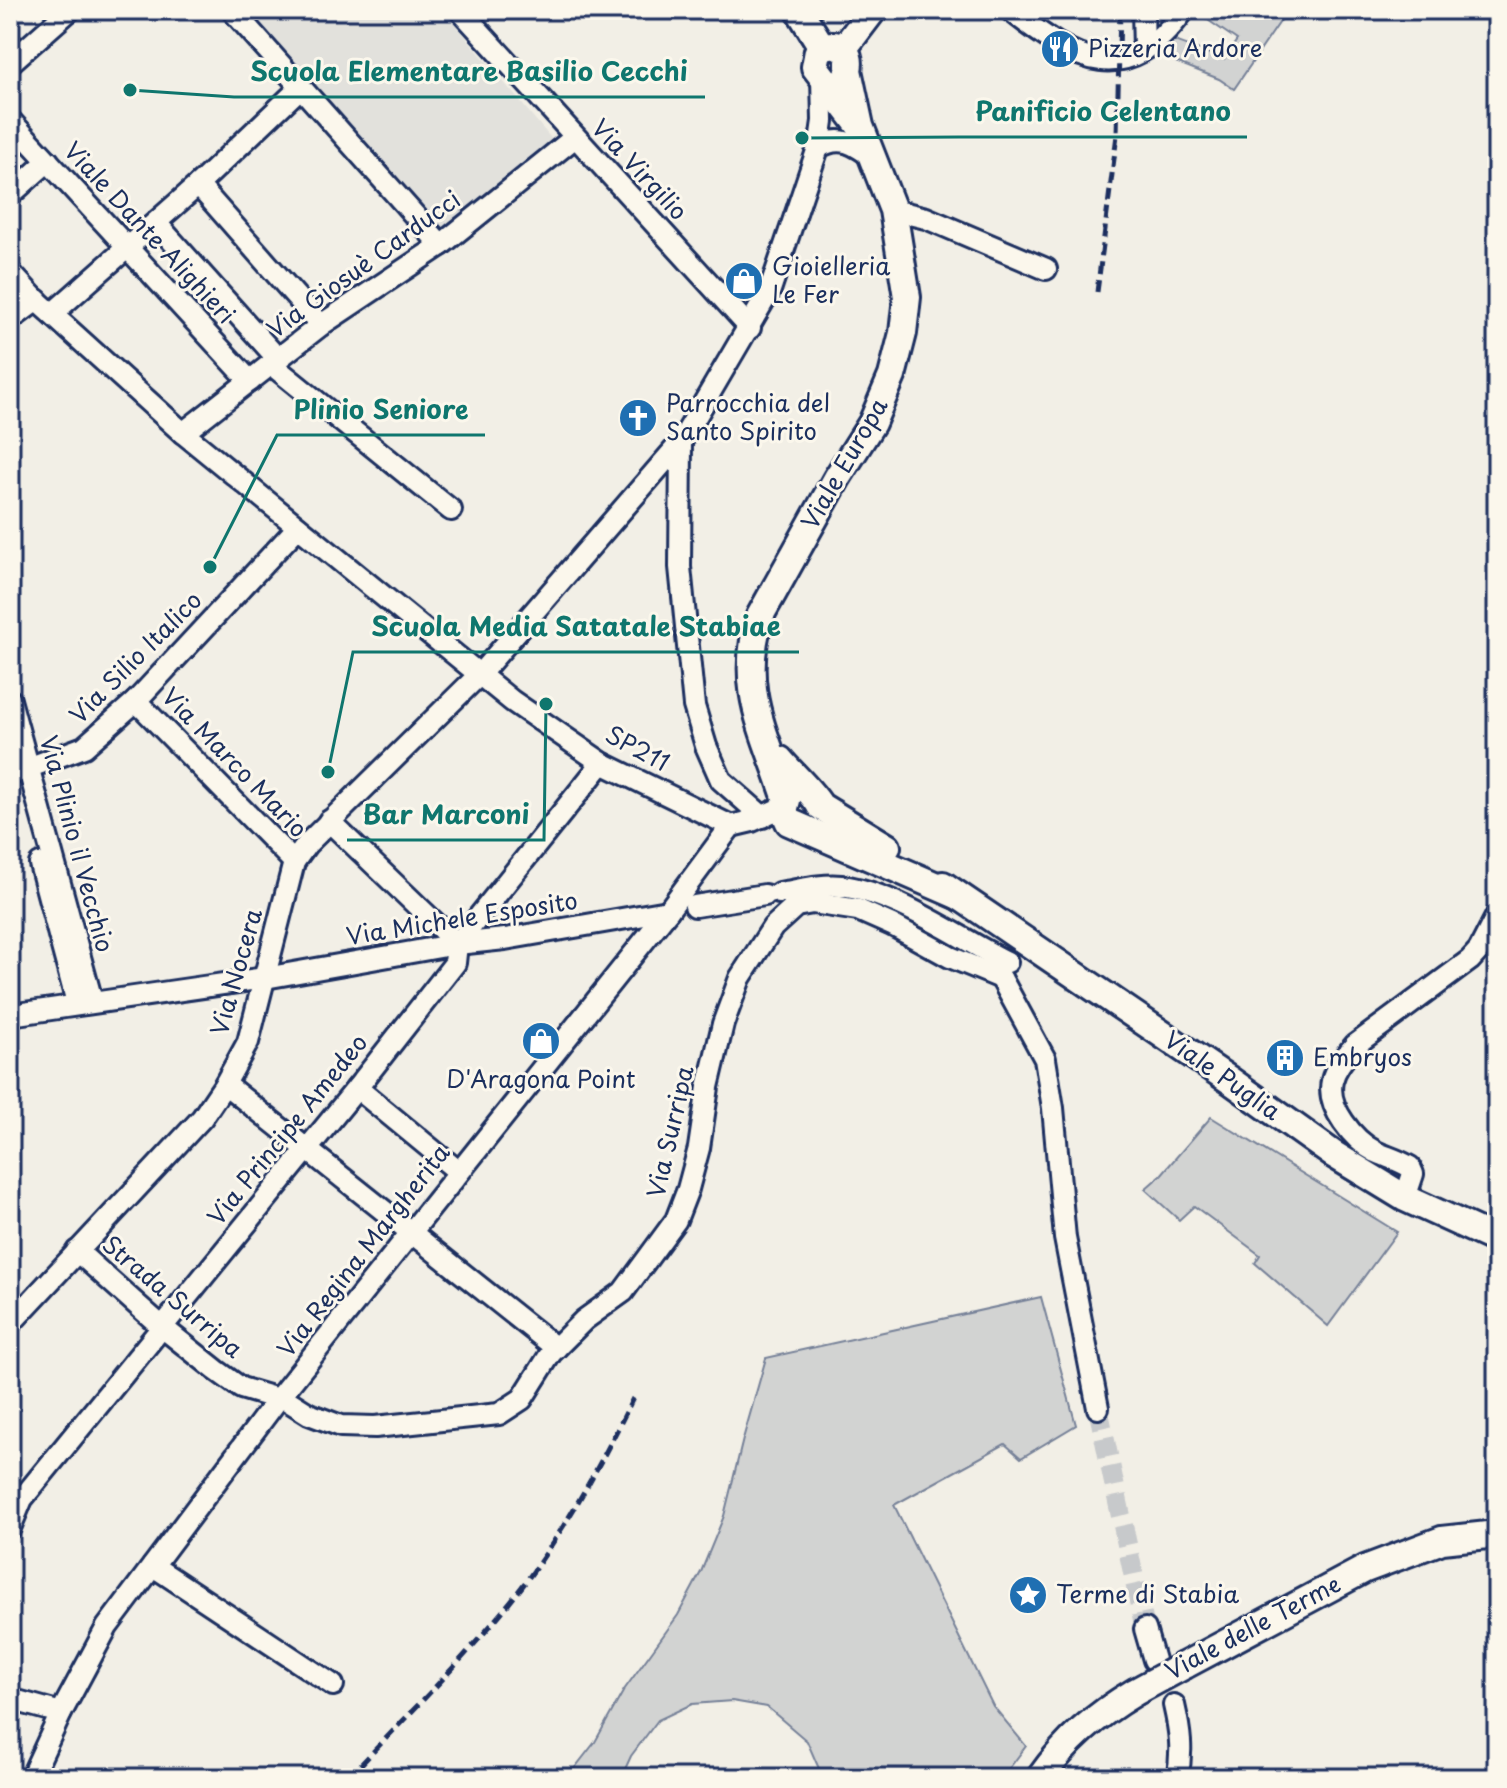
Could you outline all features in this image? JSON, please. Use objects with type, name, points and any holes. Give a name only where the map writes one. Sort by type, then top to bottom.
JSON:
[{"type":"main road","points":[[799,10],[832,64],[873,10]]},
{"type":"main road","name":"Viale Europa","points":[[794,811],[756,712],[751,687],[753,638],[760,616],[774,590],[872,423],[892,376],[903,333],[907,297],[893,210],[875,159],[832,64]]},
{"type":"main road","name":"Viale Puglia","points":[[794,811],[957,895],[1333,1154],[1405,1198],[1497,1240]]},
{"type":"main road","name":"Viale delle Terme","points":[[1040,1778],[1062,1748],[1103,1711],[1185,1665],[1365,1569],[1442,1540],[1497,1534]]},
{"type":"street","points":[[10,63],[70,10]]},
{"type":"street","points":[[232,10],[441,245]]},
{"type":"street","name":"Via Virgilio","points":[[460,10],[750,328]]},
{"type":"street","points":[[1010,10],[1074,53],[1102,62],[1131,58],[1164,35],[1184,10]]},
{"type":"street","points":[[1143,10],[1144,49]]},
{"type":"street","name":"Via Nocera","points":[[10,1324],[202,1118],[225,1084],[248,1042],[294,862],[329,821],[480,674],[681,442],[770,290],[818,148],[832,64]]},
{"type":"street","points":[[10,320],[45,307],[127,247],[300,88]]},
{"type":"street","name":"Viale Dante Alighieri","points":[[10,120],[250,381]]},
{"type":"street","name":"Via Giosuè Carducci","points":[[183,433],[321,325],[441,245],[574,138]]},
{"type":"street","points":[[818,148],[827,142],[846,141],[875,159]]},
{"type":"street","points":[[10,195],[48,161]]},
{"type":"street","points":[[198,185],[321,325]]},
{"type":"street","points":[[893,210],[926,218],[1046,269]]},
{"type":"street","name":"Viale Dante Alighieri","points":[[156,223],[275,362],[451,510]]},
{"type":"street","name":"SP211","points":[[10,272],[183,433],[512,701],[602,763],[731,826]]},
{"type":"street","points":[[681,442],[680,567],[694,706],[706,746],[721,780],[794,811]]},
{"type":"street","name":"Via Silio Italico","points":[[19,778],[84,747],[136,701],[298,527]]},
{"type":"street","name":"Via Plinio il Vecchio","points":[[10,700],[19,778]]},
{"type":"street","name":"Via Marco Mario","points":[[136,701],[294,862]]},
{"type":"street","points":[[10,746],[84,1002]]},
{"type":"street","name":"Via Principe Amedeo","points":[[10,1528],[22,1499],[357,1088],[455,963],[457,944],[602,763]]},
{"type":"street","points":[[731,826],[794,811]]},
{"type":"street","points":[[731,826],[794,811]]},
{"type":"street","points":[[329,821],[457,944]]},
{"type":"street","name":"Via Regina Margherita","points":[[31,1778],[61,1713],[107,1627],[280,1398],[668,911],[731,826]]},
{"type":"street","points":[[695,906],[840,886],[902,906],[1004,970],[1045,1059],[1053,1108],[1065,1238],[1098,1408]]},
{"type":"street","points":[[769,895],[763,903],[774,904],[784,917],[796,906],[813,903],[858,910],[950,957],[1004,970]]},
{"type":"street","name":"Via Michele Esposito","points":[[10,1015],[265,978],[668,911]]},
{"type":"street","points":[[1405,1198],[1413,1174],[1410,1167],[1360,1141],[1342,1118],[1331,1084],[1355,1045],[1470,960],[1479,950],[1497,915]]},
{"type":"street","name":"Via Surripa","points":[[280,1398],[309,1414],[341,1426],[375,1427],[499,1414],[522,1399],[556,1348],[584,1320],[623,1292],[676,1220],[699,1148],[708,1087],[723,1024],[740,978],[773,927],[784,917]]},
{"type":"street","points":[[1004,970],[1022,937]]},
{"type":"street","points":[[225,1084],[556,1348]]},
{"type":"street","points":[[357,1088],[459,1172]]},
{"type":"street","name":"Strada Surripa","points":[[77,1251],[162,1327],[241,1388],[280,1398]]},
{"type":"street","points":[[153,1566],[333,1685]]},
{"type":"street","points":[[1145,1629],[1154,1660]]},
{"type":"street","points":[[10,1699],[61,1713]]},
{"type":"street","points":[[1174,1705],[1181,1737],[1177,1778]]},
{"type":"shaded area","points":[[252,10],[443,10],[555,143],[439,231],[246,15]]},
{"type":"shaded area","points":[[1197,10],[1288,10],[1234,89],[1219,79],[1158,55],[1172,40],[1224,59],[1237,40]]},
{"type":"shaded area","points":[[1211,1117],[1397,1232],[1328,1326],[1255,1263],[1260,1255],[1194,1206],[1179,1220],[1145,1189]]},
{"type":"shaded area","points":[[1041,1297],[1076,1425],[1021,1458],[1005,1444],[894,1505],[993,1706],[1026,1746],[1002,1778],[823,1778],[807,1741],[767,1707],[732,1701],[692,1704],[658,1720],[631,1756],[621,1778],[567,1778],[595,1742],[624,1690],[678,1615],[701,1572],[724,1516],[766,1358]]},
{"type":"tunnel","points":[[1098,1408],[1145,1629]]},
{"type":"railway","points":[[1097,292],[1117,135],[1120,10]]},
{"type":"railway","points":[[348,1778],[471,1648],[528,1579],[577,1503],[633,1398]]},
{"type":"place","name":"Pizzeria Ardore","points":[[1060,49]]},
{"type":"place","name":"Scuola Elementare Basilio Cecchi","points":[[130,90]]},
{"type":"place","name":"Panificio Celentano","points":[[802,138]]},
{"type":"place","name":"Gioielleria Le Fer","points":[[744,281]]},
{"type":"place","name":"Parrocchia del Santo Spirito","points":[[638,418]]},
{"type":"place","name":"Plinio Seniore","points":[[210,567]]},
{"type":"place","name":"Bar Marconi","points":[[546,704]]},
{"type":"place","name":"Scuola Media Satatale Stabiae","points":[[328,772]]},
{"type":"place","name":"D'Aragona Point","points":[[541,1041]]},
{"type":"place","name":"Embryos","points":[[1285,1058]]},
{"type":"place","name":"Terme di Stabia","points":[[1028,1595]]}]
